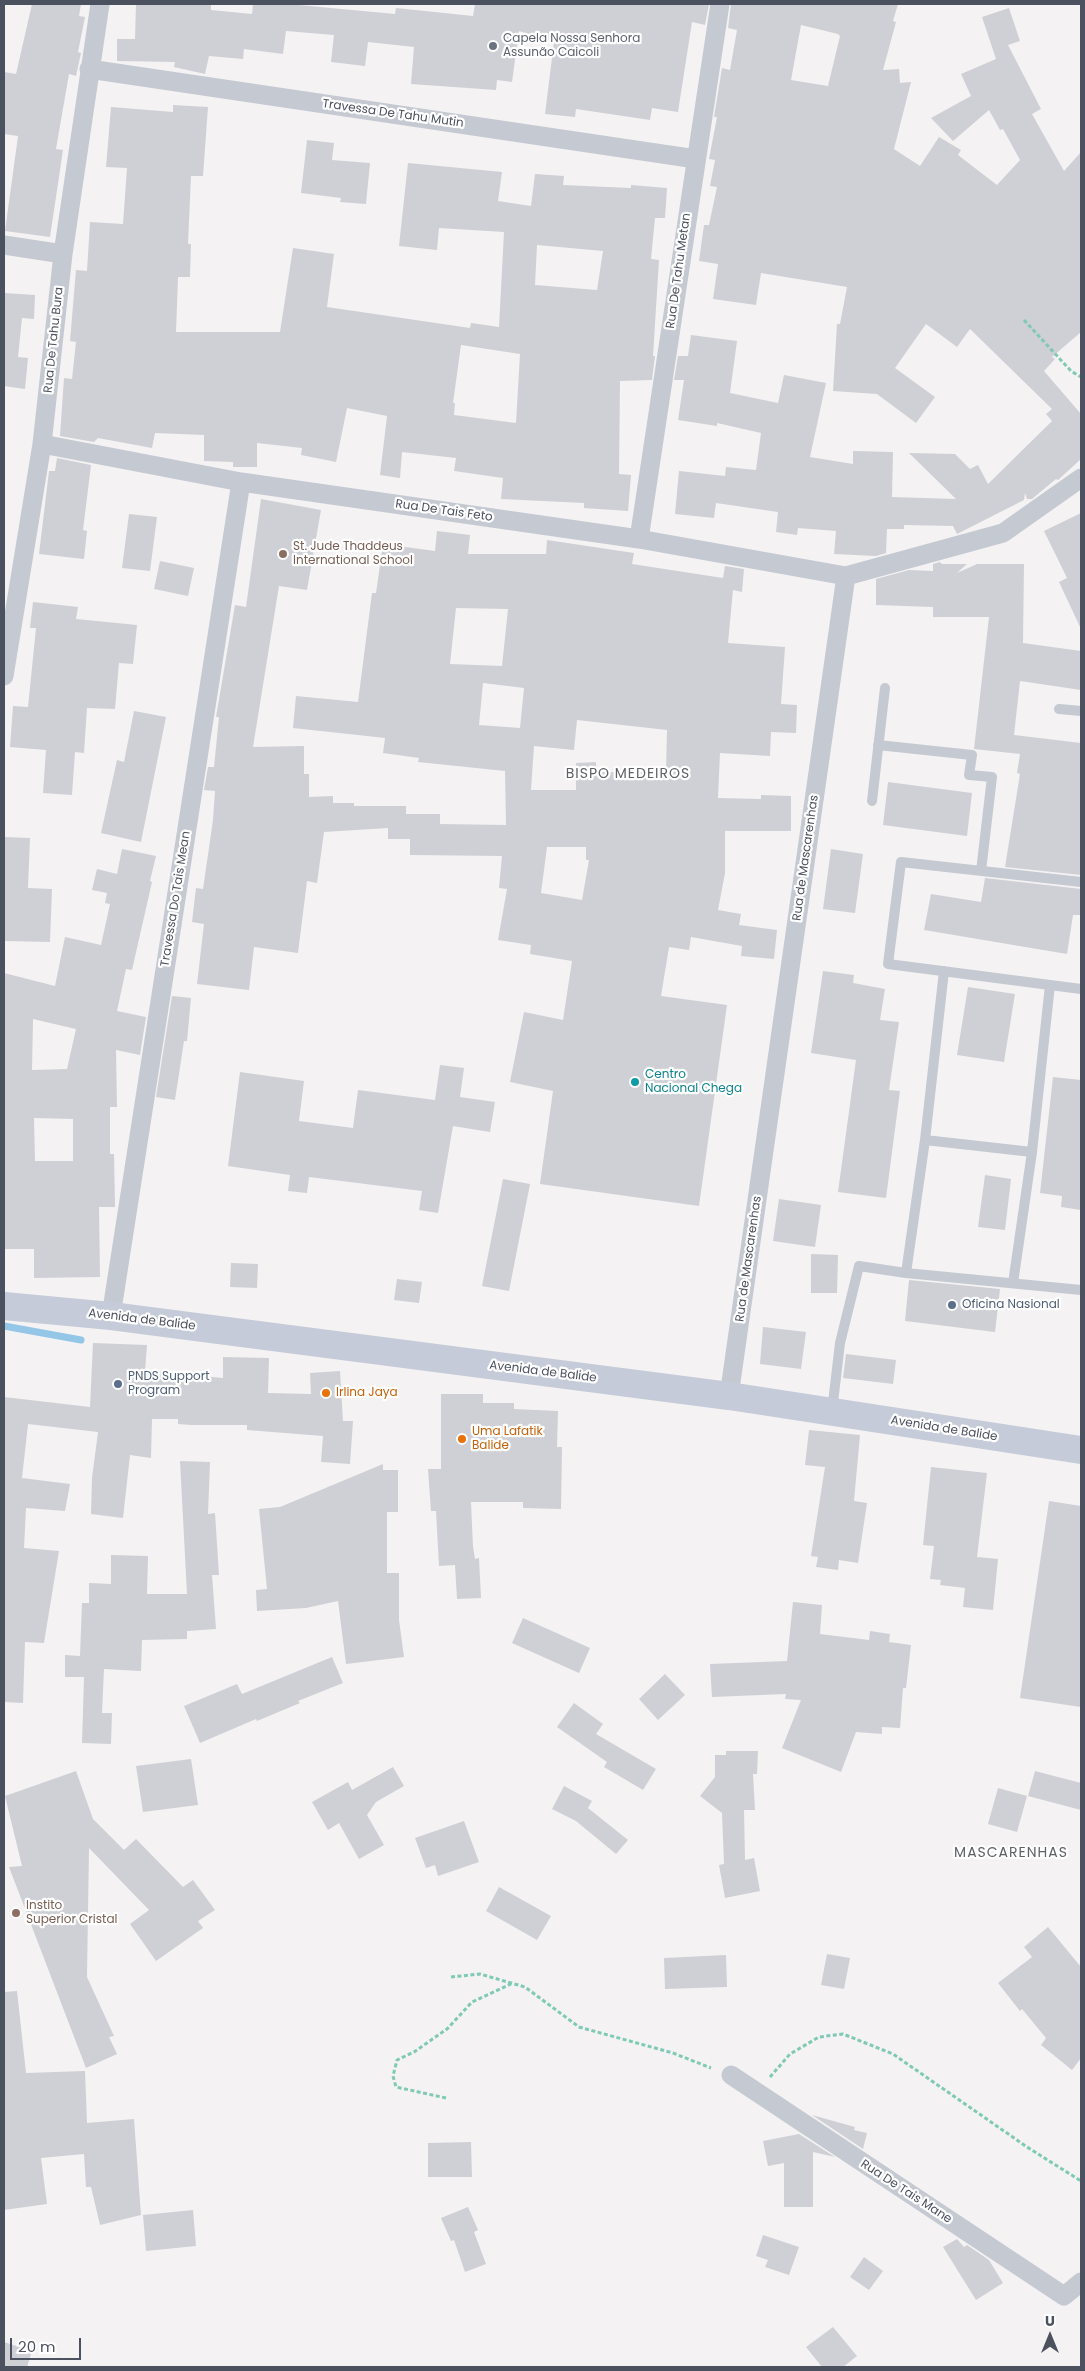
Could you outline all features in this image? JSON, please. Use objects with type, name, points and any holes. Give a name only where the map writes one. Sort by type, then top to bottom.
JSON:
[{"type":"main road","name":"Avenida de Balide","points":[[4,1306],[112,1316],[729,1396],[1081,1450]]},
{"type":"street","name":"Rua De Tahu Bura","points":[[4,676],[42,444],[63,254],[100,4]]},
{"type":"street","name":"Rua De Tahu Metan","points":[[639,539],[720,4]]},
{"type":"street","name":"Travessa De Tahu Mutin","points":[[90,69],[696,159]]},
{"type":"street","points":[[4,245],[63,254]]},
{"type":"street","name":"Rua De Tais Feto","points":[[42,444],[241,482],[639,539],[846,576]]},
{"type":"street","points":[[846,576],[1003,533],[1081,478]]},
{"type":"street","name":"Travessa Do Tais Mean","points":[[112,1316],[241,482]]},
{"type":"street","name":"Rua de Mascarenhas","points":[[729,1396],[846,576]]},
{"type":"street","name":"Rua De Tais Mane","points":[[731,2076],[1064,2296],[1081,2282]]},
{"type":"lane","points":[[872,801],[885,688]]},
{"type":"lane","points":[[1059,709],[1081,711]]},
{"type":"lane","points":[[878,745],[972,755],[969,774],[992,777],[981,871]]},
{"type":"lane","points":[[1081,882],[901,862],[888,964],[1081,989]]},
{"type":"lane","points":[[906,1273],[925,1140],[944,971]]},
{"type":"lane","points":[[1013,1282],[1032,1152],[1050,985]]},
{"type":"lane","points":[[925,1140],[1032,1152]]},
{"type":"lane","points":[[832,1412],[840,1343],[860,1266],[906,1273],[1081,1290]]},
{"type":"path","points":[[1024,320],[1071,370],[1081,377]]},
{"type":"path","points":[[451,1977],[480,1974],[525,1987],[579,2027],[673,2052],[731,2076],[770,2078],[790,2054],[819,2037],[843,2034],[892,2054],[1020,2142],[1081,2181]]},
{"type":"path","points":[[446,2098],[396,2087],[393,2076],[397,2060],[414,2052],[447,2029],[472,2002],[512,1984]]},
{"type":"building","points":[[32,4],[81,4],[79,16],[85,17],[78,52],[81,53],[76,76],[69,74],[56,149],[63,150],[50,237],[5,231],[18,136],[4,134],[4,72],[16,74]]},
{"type":"building","points":[[136,4],[211,4],[211,10],[252,14],[253,4],[288,4],[395,14],[396,8],[473,16],[475,4],[709,4],[705,25],[692,22],[678,112],[652,108],[650,120],[576,109],[575,117],[545,114],[554,42],[519,31],[512,82],[497,80],[496,90],[411,84],[414,47],[368,42],[365,66],[331,62],[334,35],[286,31],[283,54],[244,49],[243,59],[209,56],[205,74],[174,67],[175,62],[117,61],[117,39],[135,39]]},
{"type":"building","points":[[731,4],[898,4],[893,21],[896,22],[883,70],[899,69],[900,83],[911,82],[894,149],[920,166],[939,137],[961,150],[958,155],[997,185],[1020,160],[1003,129],[1000,130],[989,110],[953,141],[931,118],[971,96],[961,74],[996,59],[982,17],[1009,8],[1020,41],[1008,45],[1041,109],[1032,114],[1064,171],[1081,152],[1081,332],[1052,357],[1055,359],[1044,371],[1081,414],[1081,459],[1058,480],[1056,479],[1032,499],[1027,499],[1025,493],[1024,500],[957,534],[953,526],[904,525],[904,529],[887,529],[886,553],[876,556],[834,554],[836,531],[798,528],[797,535],[776,532],[778,512],[716,503],[714,518],[675,514],[679,471],[725,476],[726,467],[756,470],[761,433],[717,423],[717,426],[678,420],[684,380],[674,380],[678,356],[688,356],[691,335],[737,341],[730,393],[778,403],[784,375],[826,383],[810,457],[853,464],[853,451],[893,452],[892,497],[956,499],[909,453],[955,454],[970,469],[978,465],[988,484],[1052,421],[1046,414],[1052,409],[970,329],[957,347],[926,324],[895,368],[935,397],[916,423],[877,394],[833,391],[837,324],[840,324],[847,287],[761,273],[756,305],[713,299],[718,264],[699,261],[704,225],[709,225],[717,187],[710,186],[715,160],[709,159],[717,117],[714,117],[722,68],[730,70],[737,30],[728,28]],"holes":[[[801,25],[840,36],[828,86],[791,80]]]},
{"type":"building","points":[[173,105],[208,107],[203,176],[191,176],[188,244],[191,244],[190,277],[178,277],[176,332],[280,332],[293,248],[334,254],[327,307],[470,328],[471,323],[499,327],[504,232],[439,228],[437,250],[399,246],[408,163],[502,172],[498,201],[531,206],[535,174],[564,176],[563,185],[631,188],[631,185],[667,188],[665,218],[655,218],[651,259],[659,260],[653,356],[655,356],[652,380],[620,381],[619,474],[631,475],[628,511],[584,508],[584,503],[501,499],[503,478],[454,471],[456,458],[402,452],[400,478],[380,475],[387,416],[347,408],[336,462],[301,455],[302,448],[257,443],[257,467],[233,467],[233,462],[204,461],[204,435],[155,433],[152,448],[98,438],[94,442],[60,436],[64,378],[72,379],[76,342],[70,341],[76,270],[87,271],[90,222],[123,224],[127,168],[106,167],[111,107],[173,112]],"holes":[[[537,245],[603,251],[597,290],[535,285]],[[461,345],[520,354],[516,423],[454,415],[455,403],[453,403]]]},
{"type":"building","points":[[307,140],[334,143],[332,160],[370,163],[366,204],[340,202],[341,198],[301,193]]},
{"type":"building","points":[[4,293],[35,295],[34,319],[22,318],[18,357],[28,358],[25,389],[4,386]]},
{"type":"building","points":[[57,458],[91,465],[83,530],[87,531],[84,559],[39,554],[49,471],[55,471]]},
{"type":"building","points":[[261,499],[321,510],[307,590],[279,586],[253,747],[304,746],[304,774],[309,774],[309,797],[333,796],[333,803],[354,803],[354,806],[406,806],[406,814],[440,814],[440,824],[506,825],[505,771],[418,762],[419,758],[383,753],[385,738],[293,728],[296,696],[358,702],[372,593],[376,593],[383,544],[435,551],[437,531],[470,535],[468,554],[546,554],[547,540],[634,553],[632,564],[723,578],[725,566],[744,569],[742,592],[733,590],[728,643],[785,647],[781,704],[797,705],[796,733],[771,732],[770,756],[720,753],[718,798],[761,799],[761,795],[791,796],[791,831],[725,831],[725,873],[718,910],[741,914],[739,925],[777,930],[774,959],[741,956],[742,946],[691,937],[689,950],[669,947],[661,996],[727,1005],[699,1206],[540,1184],[553,1091],[510,1082],[524,1012],[563,1020],[572,961],[530,954],[531,945],[498,940],[507,889],[499,888],[502,856],[410,855],[410,839],[388,839],[388,828],[324,832],[317,883],[307,881],[298,953],[254,947],[249,990],[197,984],[204,924],[192,922],[196,888],[203,889],[213,820],[215,791],[204,790],[208,767],[214,767],[219,717],[216,717],[235,605],[246,607]],"holes":[[[456,608],[508,609],[502,666],[450,664]],[[483,683],[524,688],[520,728],[479,725]],[[577,720],[667,730],[666,772],[596,772],[596,762],[576,763],[576,790],[531,790],[534,746],[574,750]],[[547,847],[586,847],[586,860],[589,860],[582,900],[541,893]]]},
{"type":"building","points":[[1081,513],[1081,629],[1059,582],[1067,578],[1044,531]]},
{"type":"building","points":[[129,514],[157,517],[150,571],[122,568]]},
{"type":"building","points":[[160,561],[194,568],[188,596],[154,589]]},
{"type":"building","points":[[940,562],[942,564],[967,564],[957,573],[977,564],[1024,564],[1023,643],[1081,651],[1081,690],[1020,681],[1014,735],[1081,743],[1081,875],[1005,867],[1020,774],[1017,773],[1020,754],[974,749],[989,617],[933,617],[933,607],[876,605],[876,579],[909,570],[933,571],[933,564]]},
{"type":"building","points":[[33,602],[78,607],[76,619],[137,625],[133,664],[119,663],[115,709],[87,708],[84,753],[75,752],[72,795],[43,793],[46,750],[10,747],[13,706],[28,707],[36,628],[30,628]]},
{"type":"building","points":[[134,711],[166,717],[141,842],[101,833],[117,760],[124,762]]},
{"type":"building","points":[[888,782],[972,793],[967,836],[883,825]]},
{"type":"building","points":[[4,837],[30,838],[28,888],[52,889],[50,942],[4,941]]},
{"type":"building","points":[[122,849],[156,856],[132,970],[126,969],[117,1011],[146,1017],[140,1055],[116,1050],[117,1107],[110,1107],[110,1154],[114,1154],[115,1207],[99,1207],[100,1277],[34,1278],[34,1249],[4,1249],[4,973],[55,986],[65,937],[101,945],[110,904],[105,903],[107,893],[92,890],[97,869],[117,874]],"holes":[[[33,1019],[76,1029],[67,1069],[32,1070]],[[34,1118],[73,1119],[73,1161],[35,1161]]]},
{"type":"building","points":[[831,849],[863,854],[855,913],[823,909]]},
{"type":"building","points":[[985,878],[1081,889],[1081,915],[1073,915],[1067,954],[924,930],[931,894],[981,902]]},
{"type":"building","points":[[823,971],[854,975],[853,983],[885,989],[880,1020],[899,1022],[889,1090],[900,1091],[886,1198],[838,1192],[856,1060],[811,1053]]},
{"type":"building","points":[[968,987],[1015,994],[1004,1062],[957,1055]]},
{"type":"building","points":[[172,996],[191,998],[187,1041],[184,1041],[175,1100],[156,1097]]},
{"type":"building","points":[[440,1065],[464,1068],[460,1097],[495,1102],[490,1132],[453,1126],[438,1213],[419,1210],[422,1191],[309,1177],[307,1193],[288,1191],[290,1175],[228,1166],[240,1072],[304,1081],[299,1121],[353,1128],[358,1090],[435,1100]]},
{"type":"building","points":[[1053,1077],[1081,1080],[1081,1210],[1061,1207],[1062,1196],[1040,1193]]},
{"type":"building","points":[[985,1175],[1011,1179],[1005,1230],[978,1227]]},
{"type":"building","points":[[503,1179],[530,1184],[509,1291],[482,1286]]},
{"type":"building","points":[[779,1199],[821,1205],[815,1247],[773,1241]]},
{"type":"building","points":[[811,1254],[838,1255],[837,1293],[811,1293]]},
{"type":"building","points":[[231,1263],[258,1264],[257,1288],[230,1287]]},
{"type":"building","points":[[397,1279],[422,1282],[419,1303],[394,1300]]},
{"type":"building","name":"Oficina Nasional","points":[[909,1280],[1000,1289],[995,1332],[905,1321]]},
{"type":"building","points":[[763,1327],[806,1332],[801,1369],[760,1364]]},
{"type":"building","points":[[93,1343],[147,1345],[145,1371],[223,1378],[223,1357],[269,1358],[268,1393],[311,1394],[310,1373],[340,1371],[343,1421],[353,1421],[350,1464],[321,1462],[323,1436],[247,1430],[247,1425],[191,1425],[178,1424],[178,1419],[152,1419],[151,1458],[130,1455],[123,1518],[91,1514],[92,1478],[98,1432],[28,1424],[22,1478],[70,1484],[65,1511],[26,1508],[24,1548],[59,1551],[44,1643],[25,1642],[23,1703],[4,1702],[4,1397],[90,1407]]},
{"type":"building","points":[[846,1354],[896,1360],[893,1384],[843,1378]]},
{"type":"building","points":[[441,1394],[483,1394],[483,1403],[514,1403],[514,1409],[558,1411],[557,1447],[562,1447],[561,1509],[523,1508],[523,1502],[471,1502],[473,1547],[475,1559],[479,1558],[481,1598],[457,1599],[455,1565],[439,1566],[436,1511],[431,1511],[428,1469],[441,1469]]},
{"type":"building","points":[[809,1430],[860,1435],[854,1501],[867,1503],[858,1563],[839,1560],[838,1570],[816,1567],[818,1557],[811,1556],[825,1467],[805,1465]]},
{"type":"building","points":[[180,1461],[210,1462],[208,1514],[215,1513],[219,1575],[212,1575],[216,1629],[187,1631],[187,1639],[142,1640],[141,1671],[104,1669],[102,1713],[112,1713],[111,1744],[82,1743],[84,1677],[65,1677],[65,1655],[80,1656],[82,1603],[89,1603],[89,1583],[111,1584],[111,1555],[148,1556],[147,1594],[187,1594]]},
{"type":"building","points":[[383,1464],[383,1470],[398,1470],[398,1512],[387,1512],[387,1573],[399,1573],[399,1620],[404,1657],[346,1664],[338,1601],[306,1608],[257,1611],[256,1590],[267,1589],[259,1509],[280,1507]]},
{"type":"building","points":[[931,1467],[987,1473],[977,1557],[998,1559],[993,1610],[963,1607],[965,1588],[940,1585],[941,1580],[930,1579],[934,1546],[923,1545]]},
{"type":"building","points":[[1049,1501],[1081,1506],[1081,1707],[1020,1698]]},
{"type":"building","points":[[793,1602],[822,1605],[820,1634],[869,1640],[870,1631],[890,1634],[889,1642],[911,1645],[906,1688],[903,1688],[900,1728],[882,1727],[882,1734],[856,1732],[841,1772],[782,1748],[801,1700],[785,1699],[786,1694],[712,1697],[710,1664],[787,1661]]},
{"type":"building","points":[[523,1618],[590,1648],[579,1673],[512,1643]]},
{"type":"building","points":[[332,1657],[343,1683],[298,1701],[300,1703],[200,1743],[184,1706],[237,1684],[242,1694]]},
{"type":"building","points":[[665,1674],[685,1695],[658,1720],[639,1699]]},
{"type":"building","points":[[574,1703],[603,1724],[596,1734],[656,1769],[643,1790],[604,1767],[607,1762],[557,1727]]},
{"type":"building","points":[[726,1751],[758,1751],[757,1774],[753,1774],[755,1810],[744,1810],[745,1860],[754,1858],[760,1891],[725,1898],[719,1865],[724,1864],[722,1813],[700,1796],[715,1777],[715,1755],[726,1755]]},
{"type":"building","points":[[191,1759],[198,1805],[143,1812],[136,1766]]},
{"type":"building","points":[[393,1767],[404,1786],[376,1802],[367,1815],[384,1845],[359,1859],[339,1823],[328,1830],[312,1802],[348,1782],[352,1790]]},
{"type":"building","points":[[76,1771],[93,1819],[124,1850],[136,1839],[183,1887],[193,1880],[215,1910],[198,1921],[203,1928],[156,1961],[130,1924],[149,1910],[89,1848],[87,1977],[114,2036],[109,2037],[117,2054],[86,2068],[9,1867],[22,1866],[5,1796]]},
{"type":"building","points":[[1035,1771],[1081,1783],[1081,1810],[1028,1796]]},
{"type":"building","points":[[564,1786],[592,1801],[588,1808],[628,1840],[616,1854],[576,1821],[552,1809]]},
{"type":"building","points":[[998,1788],[1027,1796],[1017,1832],[988,1824]]},
{"type":"building","points":[[464,1821],[479,1862],[438,1876],[435,1865],[426,1868],[415,1838]]},
{"type":"building","points":[[499,1887],[551,1916],[537,1940],[486,1911]]},
{"type":"building","points":[[1048,1927],[1081,1967],[1081,2058],[1072,2070],[1041,2045],[1046,2038],[1022,2009],[1020,2011],[998,1983],[1032,1957],[1024,1947]]},
{"type":"building","points":[[827,1954],[850,1958],[844,1989],[821,1985]]},
{"type":"building","points":[[726,1955],[727,1987],[665,1989],[664,1958]]},
{"type":"building","points":[[17,1991],[26,2073],[85,2071],[87,2123],[134,2119],[141,2215],[100,2225],[91,2187],[86,2187],[84,2154],[41,2158],[47,2204],[4,2210],[4,1992]]},
{"type":"building","points":[[812,2115],[855,2127],[854,2130],[867,2133],[863,2149]]},
{"type":"building","points":[[799,2134],[835,2157],[813,2152],[813,2207],[784,2207],[784,2163],[768,2166],[763,2141]]},
{"type":"building","points":[[471,2142],[472,2177],[428,2177],[428,2143]]},
{"type":"building","points":[[468,2207],[478,2230],[474,2232],[486,2264],[465,2272],[454,2240],[451,2241],[441,2218]]},
{"type":"building","points":[[193,2210],[196,2246],[146,2251],[143,2215]]},
{"type":"building","points":[[763,2235],[799,2247],[789,2275],[765,2267],[768,2260],[756,2256]]},
{"type":"building","points":[[957,2239],[964,2247],[967,2245],[989,2260],[1003,2283],[976,2300],[943,2247]]},
{"type":"building","points":[[864,2257],[883,2271],[869,2290],[850,2277]]},
{"type":"building","points":[[833,2327],[857,2356],[843,2367],[822,2367],[806,2347]]},
{"type":"building","points":[[4,2342],[32,2351],[27,2367],[4,2367]]},
{"type":"waterway","points":[[4,1326],[81,1340]]},
{"type":"place","name":"Capela Nossa Senhora Assunão Caicoli","points":[[493,46]]},
{"type":"place","name":"St. Jude Thaddeus International School","points":[[283,554]]},
{"type":"place","name":"Centro Nacional Chega","points":[[635,1082]]},
{"type":"place","name":"Oficina Nasional","points":[[952,1305]]},
{"type":"place","name":"PNDS Support Program","points":[[118,1384]]},
{"type":"place","name":"Irlina Jaya","points":[[326,1393]]},
{"type":"place","name":"Uma Lafatik Balide","points":[[462,1439]]},
{"type":"place","name":"Instito Superior Cristal","points":[[16,1913]]},
{"type":"district","name":"BISPO MEDEIROS","points":[[628,774]]},
{"type":"district","name":"MASCARENHAS","points":[[1011,1853]]}]
